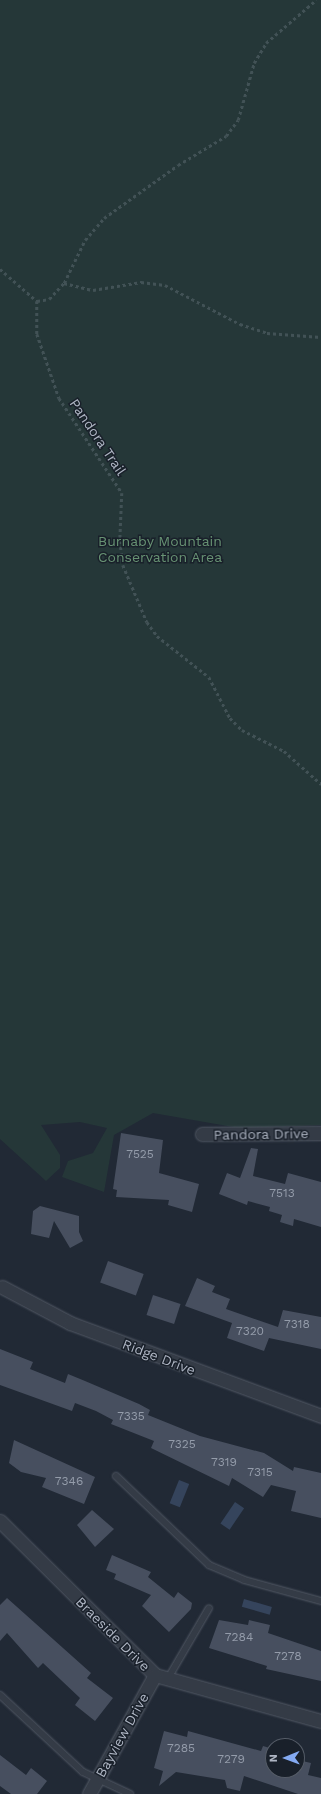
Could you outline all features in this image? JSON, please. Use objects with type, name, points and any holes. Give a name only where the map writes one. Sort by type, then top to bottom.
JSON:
[{"type":"street","name":"Pandora Drive","points":[[202,1134],[321,1133]]},
{"type":"street","name":"Ridge Drive","points":[[2,1287],[70,1323],[321,1416]]},
{"type":"street","name":"Braeside Drive","points":[[0,1521],[161,1678]]},
{"type":"street","points":[[161,1678],[321,1721]]},
{"type":"street","name":"Bayview Drive","points":[[89,1794],[96,1780],[161,1678]]},
{"type":"lane","points":[[116,1476],[209,1564],[244,1580],[321,1601]]},
{"type":"lane","points":[[161,1678],[209,1608]]},
{"type":"lane","points":[[0,1695],[73,1764],[96,1780],[130,1794]]},
{"type":"path","points":[[0,269],[37,301],[49,299],[64,283],[85,240],[104,218],[178,165],[226,136],[238,120],[254,64],[266,43],[316,0]]},
{"type":"path","points":[[64,283],[93,290],[141,282],[165,285],[240,324],[267,333],[321,337]]},
{"type":"path","name":"Pandora Trail","points":[[37,301],[37,334],[59,398],[122,494],[120,541],[124,566],[147,622],[157,636],[210,677],[230,718],[242,730],[284,751],[321,784]]},
{"type":"green space","name":"Burnaby Mountain Conservation Area","points":[[0,0],[321,0],[321,1125],[239,1128],[153,1113],[114,1135],[104,1192],[62,1177],[68,1161],[93,1153],[107,1128],[80,1122],[41,1125],[60,1155],[60,1168],[46,1181],[0,1139]]},
{"type":"water","points":[[179,1480],[189,1484],[180,1507],[170,1503]]},
{"type":"water","points":[[235,1502],[244,1508],[230,1530],[220,1524]]},
{"type":"water","points":[[244,1599],[272,1607],[270,1615],[242,1607]]},
{"type":"building","points":[[121,1133],[163,1140],[159,1173],[199,1184],[192,1212],[168,1205],[169,1200],[116,1197],[117,1190],[113,1189]]},
{"type":"building","points":[[251,1148],[258,1149],[253,1176],[285,1184],[288,1173],[321,1182],[321,1227],[294,1219],[293,1226],[280,1222],[282,1215],[269,1211],[270,1207],[248,1201],[247,1205],[219,1194],[227,1173],[240,1178]]},
{"type":"building","points":[[40,1206],[79,1216],[79,1232],[83,1241],[70,1248],[54,1221],[49,1238],[31,1234],[33,1211]]},
{"type":"building","points":[[108,1261],[144,1274],[136,1296],[100,1283]]},
{"type":"building","points":[[197,1278],[215,1286],[212,1292],[230,1299],[226,1309],[278,1327],[283,1310],[321,1317],[321,1349],[269,1338],[264,1351],[227,1338],[232,1323],[185,1306]]},
{"type":"building","points":[[153,1295],[181,1304],[174,1324],[147,1315]]},
{"type":"building","points":[[0,1349],[33,1362],[30,1369],[65,1383],[68,1374],[139,1404],[150,1410],[148,1415],[200,1436],[264,1453],[293,1471],[294,1467],[321,1473],[321,1518],[291,1511],[296,1491],[271,1485],[263,1497],[232,1478],[229,1486],[151,1448],[154,1441],[111,1424],[113,1420],[96,1411],[75,1403],[72,1411],[0,1385]]},
{"type":"building","points":[[14,1440],[95,1477],[84,1504],[42,1487],[46,1478],[21,1472],[9,1463]]},
{"type":"building","points":[[92,1510],[114,1529],[95,1547],[77,1525]]},
{"type":"building","points":[[112,1555],[151,1572],[148,1577],[174,1598],[178,1592],[192,1603],[191,1609],[169,1632],[142,1606],[151,1595],[114,1579],[116,1574],[106,1570]]},
{"type":"building","points":[[7,1598],[91,1673],[87,1678],[113,1698],[95,1721],[75,1705],[80,1698],[43,1663],[38,1668],[7,1633],[0,1641],[0,1605]]},
{"type":"building","points":[[219,1620],[248,1625],[249,1620],[270,1625],[268,1633],[321,1651],[321,1681],[266,1669],[267,1666],[209,1648]]},
{"type":"building","points":[[164,1731],[187,1737],[188,1731],[261,1751],[263,1746],[265,1747],[265,1778],[305,1778],[305,1762],[311,1763],[308,1775],[321,1778],[321,1794],[298,1794],[244,1776],[240,1791],[227,1788],[225,1780],[176,1772],[159,1786],[163,1771],[154,1768]]},
{"type":"building","points":[[0,1755],[26,1775],[31,1768],[47,1781],[37,1794],[11,1794],[0,1786]]}]
